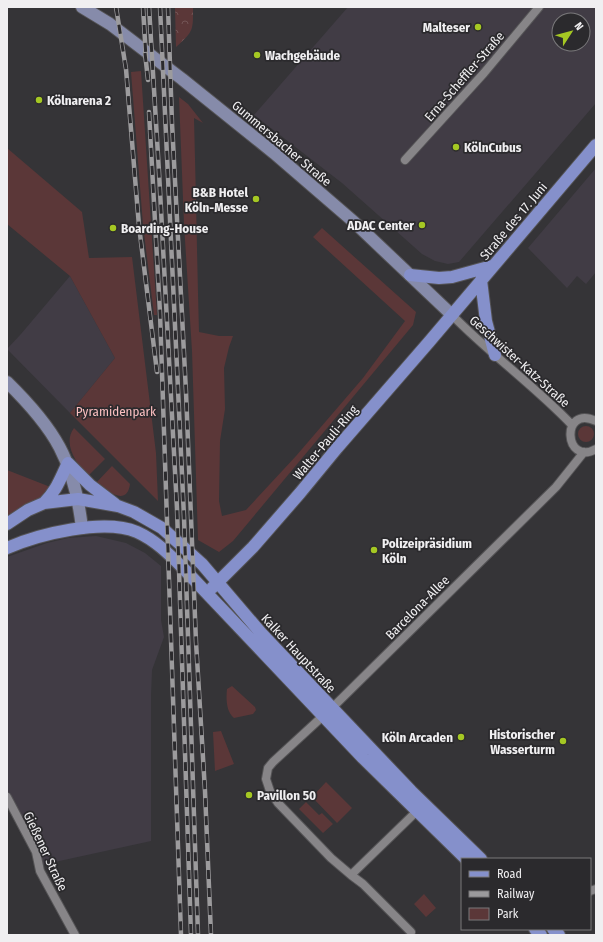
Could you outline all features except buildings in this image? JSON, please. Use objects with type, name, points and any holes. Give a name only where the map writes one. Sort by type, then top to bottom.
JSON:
[{"type":"main road","name":"Straße des 17. Juni","points":[[452,315],[596,145]]},
{"type":"main road","points":[[410,275],[439,278],[452,277],[492,266]]},
{"type":"main road","points":[[481,280],[486,320],[494,355]]},
{"type":"main road","name":"Walter-Pauli-Ring","points":[[206,594],[253,547],[452,315]]},
{"type":"main road","points":[[7,524],[28,510],[44,503],[52,495],[58,486],[68,463],[90,485],[118,506]]},
{"type":"main road","name":"Kalker Hauptstraße","points":[[44,503],[78,499],[118,506],[134,512],[162,528],[202,564],[327,712],[417,811],[465,858]]},
{"type":"main road","name":"Kalker Hauptstraße","points":[[7,548],[35,537],[68,529],[82,528],[110,527],[136,532],[149,539],[162,548],[183,568],[206,594],[260,647],[480,858]]},
{"type":"street","name":"Gummersbacher Straße","points":[[82,7],[110,24],[182,79],[274,153],[354,222],[452,315]]},
{"type":"street","name":"Erna-Scheffler-Straße","points":[[406,160],[484,73],[539,7]]},
{"type":"street","name":"Geschwister-Katz-Straße","points":[[452,315],[468,332],[572,425]]},
{"type":"street","points":[[7,382],[21,395],[52,432],[68,463],[78,499],[82,528]]},
{"type":"street","points":[[596,421],[586,418],[576,422],[572,425],[570,432],[572,444],[577,449],[584,452],[593,451],[596,449]]},
{"type":"street","name":"Barcelona-Allee","points":[[327,712],[556,487],[584,452]]},
{"type":"street","points":[[327,712],[268,768],[266,779],[270,791],[278,803],[331,858],[351,876],[363,884],[411,932]]},
{"type":"street","name":"Gießener Straße","points":[[7,798],[36,852],[40,871],[75,935]]},
{"type":"street","points":[[351,876],[417,811]]},
{"type":"shaded area","points":[[348,7],[596,7],[596,103],[459,262],[448,264],[435,261],[422,254],[342,183],[254,115]]},
{"type":"shaded area","points":[[596,168],[596,272],[586,284],[577,276],[567,288],[528,248]]},
{"type":"shaded area","points":[[70,276],[115,358],[70,413],[7,349]]},
{"type":"shaded area","points":[[96,536],[126,543],[145,553],[161,566],[161,620],[164,637],[152,670],[151,841],[41,865],[7,795],[7,557],[47,543],[68,538]]},
{"type":"green space","points":[[175,7],[193,7],[193,21],[191,30],[176,47]]},
{"type":"green space","points":[[141,71],[157,315],[154,315],[143,225],[131,72]]},
{"type":"green space","points":[[179,97],[188,104],[203,123],[194,118],[199,332],[219,336],[233,336],[224,368],[225,409],[220,441],[219,501],[222,516],[246,510],[296,456],[363,378],[405,321],[313,237],[322,228],[416,312],[413,325],[233,541],[219,552],[198,540],[192,351],[184,224]]},
{"type":"green space","name":"Pyramidenpark","points":[[7,148],[82,212],[89,258],[132,257],[156,453],[158,501],[70,413],[115,358],[70,276],[7,224]]},
{"type":"green space","points":[[586,426],[592,428],[594,434],[592,440],[586,442],[580,440],[578,434],[580,428]]},
{"type":"green space","points":[[74,428],[105,459],[88,476],[79,466],[72,454],[70,441]]},
{"type":"green space","points":[[112,466],[130,484],[125,495],[121,496],[111,493],[96,483]]},
{"type":"green space","points":[[7,470],[53,488],[46,496],[26,504],[7,517]]},
{"type":"green space","points":[[232,686],[255,707],[256,710],[253,714],[234,718],[231,715],[227,705],[227,689]]},
{"type":"green space","points":[[221,731],[234,764],[215,771],[213,732]]},
{"type":"green space","points":[[326,782],[352,808],[337,823],[312,797]]},
{"type":"green space","points":[[306,802],[319,815],[322,813],[333,824],[323,833],[299,809]]},
{"type":"green space","points":[[424,894],[436,908],[426,917],[414,904]]},
{"type":"railway","points":[[116,7],[126,69],[139,226],[157,372]]},
{"type":"railway","points":[[143,7],[146,58]]},
{"type":"railway","points":[[149,7],[177,509],[191,935]]},
{"type":"railway","points":[[160,7],[184,517],[198,935]]},
{"type":"railway","points":[[168,7],[196,642],[205,791],[211,935]]},
{"type":"railway","points":[[145,53],[148,80]]},
{"type":"railway","points":[[149,112],[160,313],[181,935]]},
{"type":"place","name":"Malteser","points":[[478,27]]},
{"type":"place","name":"Wachgebäude","points":[[257,55]]},
{"type":"place","name":"Kölnarena 2","points":[[39,100]]},
{"type":"place","name":"KölnCubus","points":[[456,147]]},
{"type":"place","name":"B&B Hotel Köln-Messe","points":[[256,199]]},
{"type":"place","name":"ADAC Center","points":[[422,225]]},
{"type":"place","name":"Boarding-House","points":[[113,228]]},
{"type":"place","name":"Polizeipräsidium Köln","points":[[374,550]]},
{"type":"place","name":"Köln Arcaden","points":[[461,737]]},
{"type":"place","name":"Historischer Wasserturm","points":[[563,741]]},
{"type":"place","name":"Pavillon 50","points":[[249,795]]}]
